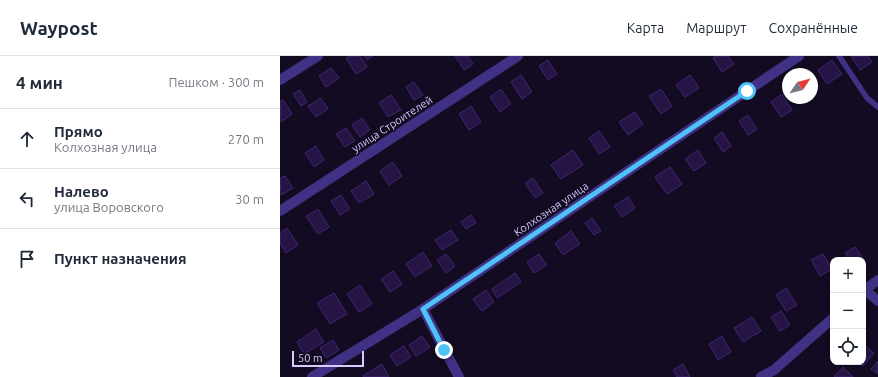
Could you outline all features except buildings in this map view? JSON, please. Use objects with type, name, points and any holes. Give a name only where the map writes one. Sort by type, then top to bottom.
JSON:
[{"type":"street","points":[[280,80],[318,56]]},
{"type":"street","name":"улица Строителей","points":[[280,211],[518,56]]},
{"type":"street","name":"Колхозная улица","points":[[312,377],[423,309],[799,56]]},
{"type":"street","points":[[866,289],[878,280]]},
{"type":"street","points":[[866,292],[878,301]]},
{"type":"street","points":[[423,309],[459,377]]},
{"type":"street","points":[[761,377],[772,373],[830,321]]},
{"type":"lane","points":[[839,56],[867,98],[878,107]]},
{"type":"route","points":[[444,350],[423,309],[747,91]]}]
